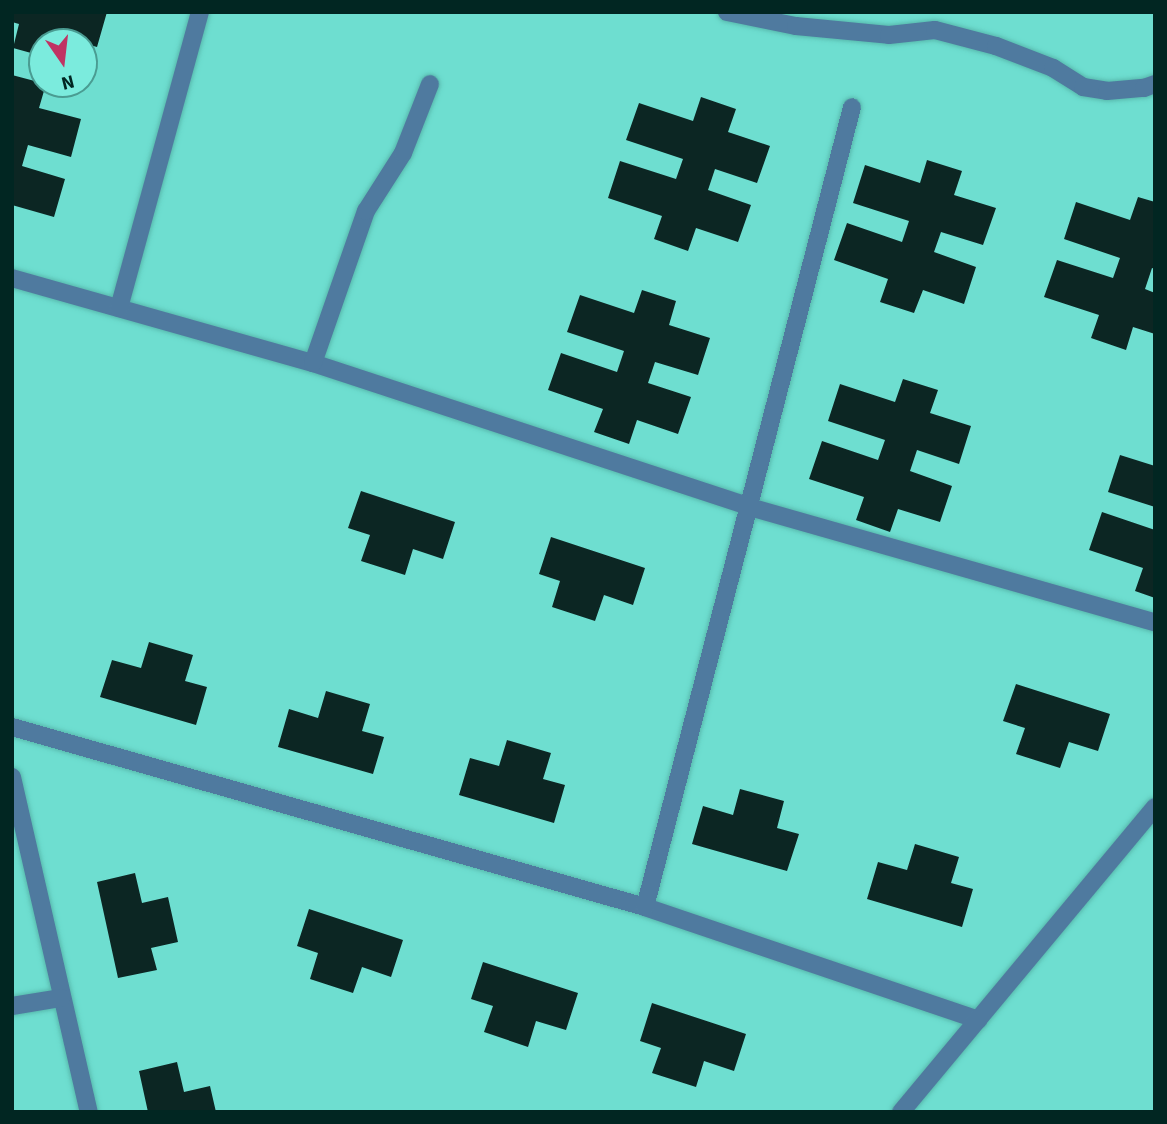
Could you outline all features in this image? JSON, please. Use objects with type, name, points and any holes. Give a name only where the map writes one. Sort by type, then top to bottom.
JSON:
[{"type":"street","points":[[119,308],[200,12]]},
{"type":"street","points":[[727,12],[796,26],[889,35],[935,30],[996,46],[1053,68],[1083,87],[1107,91],[1144,88],[1155,84]]},
{"type":"street","points":[[313,363],[366,211],[403,153],[430,84]]},
{"type":"street","points":[[645,908],[852,107]]},
{"type":"street","points":[[12,278],[313,363],[750,507],[1155,622]]},
{"type":"street","points":[[12,727],[645,908],[978,1020]]},
{"type":"street","points":[[12,777],[89,1112]]},
{"type":"street","points":[[901,1112],[1155,807]]},
{"type":"street","points":[[12,1006],[61,998]]},
{"type":"building","points":[[12,12],[107,12],[98,44],[98,28],[28,28],[28,52],[13,48],[19,24],[12,22]]},
{"type":"building","points":[[12,75],[28,79],[28,98],[42,98],[39,108],[81,119],[71,157],[28,145],[22,166],[65,179],[54,217],[12,205]]},
{"type":"building","points":[[701,97],[736,109],[728,132],[770,146],[757,183],[715,169],[708,190],[751,205],[738,242],[696,228],[688,251],[654,239],[662,216],[608,198],[620,161],[676,179],[683,159],[626,140],[639,103],[693,121]]},
{"type":"building","points":[[927,160],[962,171],[954,195],[996,208],[983,245],[941,232],[934,252],[976,267],[964,304],[923,290],[914,313],[880,302],[888,279],[834,260],[847,223],[902,242],[909,221],[853,203],[865,165],[920,183]]},
{"type":"building","points":[[1138,197],[1155,202],[1155,269],[1152,268],[1145,289],[1155,293],[1155,334],[1133,327],[1126,350],[1091,338],[1099,315],[1044,297],[1057,260],[1113,278],[1120,258],[1064,239],[1076,202],[1130,220]]},
{"type":"building","points":[[642,290],[676,301],[669,325],[710,338],[698,375],[655,362],[648,383],[691,397],[678,434],[637,420],[629,444],[594,432],[603,409],[548,390],[561,353],[617,372],[624,351],[567,332],[580,295],[634,313]]},
{"type":"building","points":[[903,379],[938,390],[930,413],[971,426],[959,464],[917,450],[910,471],[952,486],[940,522],[898,509],[890,532],[856,520],[864,497],[809,479],[822,441],[878,460],[885,440],[828,421],[840,384],[895,402]]},
{"type":"building","points":[[1120,455],[1155,466],[1155,507],[1108,492]]},
{"type":"building","points":[[361,491],[455,522],[443,559],[413,549],[405,575],[361,561],[370,535],[348,528]]},
{"type":"building","points":[[1102,512],[1155,530],[1155,598],[1135,591],[1143,568],[1089,550]]},
{"type":"building","points":[[551,537],[645,568],[633,605],[604,595],[595,621],[552,607],[560,581],[539,574]]},
{"type":"building","points":[[149,642],[193,655],[185,681],[207,687],[196,725],[100,697],[112,660],[141,668]]},
{"type":"building","points":[[1016,684],[1110,714],[1098,751],[1069,742],[1060,768],[1016,754],[1025,728],[1003,721]]},
{"type":"building","points":[[326,691],[370,704],[362,731],[384,737],[373,774],[278,747],[289,709],[318,718]]},
{"type":"building","points":[[507,740],[551,753],[543,779],[565,785],[554,823],[459,795],[470,758],[499,766]]},
{"type":"building","points":[[740,789],[784,801],[777,828],[799,834],[787,871],[692,844],[703,806],[733,815]]},
{"type":"building","points":[[915,844],[959,857],[951,883],[973,889],[962,927],[867,899],[878,862],[907,870]]},
{"type":"building","points":[[135,873],[142,903],[168,897],[178,942],[151,948],[157,970],[118,978],[97,882]]},
{"type":"building","points":[[309,909],[403,940],[391,977],[362,967],[353,993],[310,979],[318,953],[297,946]]},
{"type":"building","points":[[483,962],[578,993],[566,1030],[536,1021],[528,1047],[484,1032],[493,1006],[471,999]]},
{"type":"building","points":[[652,1003],[746,1034],[734,1071],[704,1061],[696,1087],[652,1073],[661,1048],[640,1041]]},
{"type":"building","points":[[177,1062],[184,1092],[210,1086],[216,1112],[148,1112],[139,1071]]}]
